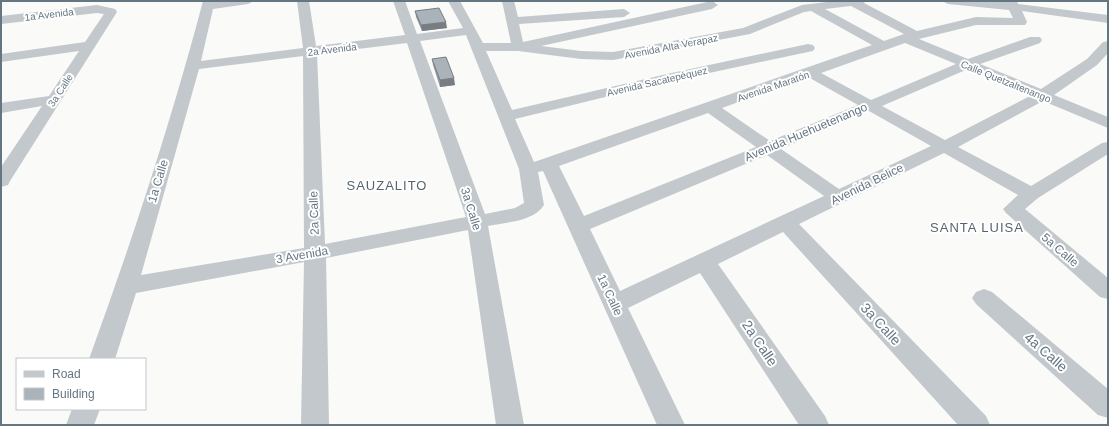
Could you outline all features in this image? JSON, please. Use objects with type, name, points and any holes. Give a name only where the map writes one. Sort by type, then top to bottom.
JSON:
[{"type":"street","points":[[208,3],[248,1]]},
{"type":"street","name":"2a Calle","points":[[303,1],[310,51],[315,253],[315,425]]},
{"type":"street","name":"3a Calle","points":[[399,1],[411,39],[477,220],[510,425]]},
{"type":"street","name":"1a Calle","points":[[454,1],[471,31],[507,116],[578,226],[671,425]]},
{"type":"street","points":[[508,1],[518,47],[712,5]]},
{"type":"street","points":[[948,1],[1013,4],[1108,19]]},
{"type":"street","name":"Avenida Alta Verapaz","points":[[477,47],[518,47],[580,55],[613,56],[642,60],[746,31],[802,10],[849,2]]},
{"type":"street","name":"Calle Quetzaltenango","points":[[849,2],[911,37],[966,65],[1108,122]]},
{"type":"street","name":"1a Calle","points":[[102,358],[127,286],[193,66],[208,3]]},
{"type":"street","name":"Avenida Maratón","points":[[539,166],[711,108],[911,37],[976,21],[1021,22],[1013,4]]},
{"type":"street","points":[[814,8],[883,46]]},
{"type":"street","name":"3a Calle","points":[[3,175],[111,12],[97,9]]},
{"type":"street","name":"1a Avenida","points":[[1,20],[97,9]]},
{"type":"street","points":[[512,21],[639,12]]},
{"type":"street","name":"2a Avenida","points":[[193,66],[471,31]]},
{"type":"street","name":"Avenida Huehuetenango","points":[[578,226],[966,65],[1034,40]]},
{"type":"street","name":"Avenida Belice","points":[[615,304],[946,146],[1043,95],[1092,62],[1108,45]]},
{"type":"street","points":[[1,58],[88,46]]},
{"type":"street","name":"Avenida Sacatepéquez","points":[[507,116],[668,78],[808,48]]},
{"type":"street","points":[[642,60],[668,78]]},
{"type":"street","points":[[812,72],[1031,194],[1108,147]]},
{"type":"street","points":[[1,108],[53,100]]},
{"type":"street","points":[[711,108],[839,198]]},
{"type":"street","name":"1a Calle","points":[[534,205],[539,166]]},
{"type":"street","name":"5a Calle","points":[[1031,194],[1013,209],[1108,291]]},
{"type":"street","name":"3 Avenida","points":[[127,286],[315,253],[477,220],[521,213],[534,205]]},
{"type":"street","name":"3a Calle","points":[[786,223],[976,425]]},
{"type":"street","name":"2a Calle","points":[[704,261],[815,425]]},
{"type":"street","name":"4a Calle","points":[[984,298],[1108,406]]},
{"type":"street","points":[[80,425],[86,410]]},
{"type":"building","points":[[439,8],[446,22],[421,25],[415,11]]},
{"type":"building","points":[[446,57],[454,78],[440,80],[432,59]]},
{"type":"district","name":"SAUZALITO","points":[[387,185]]},
{"type":"district","name":"SANTA LUISA","points":[[977,227]]}]
